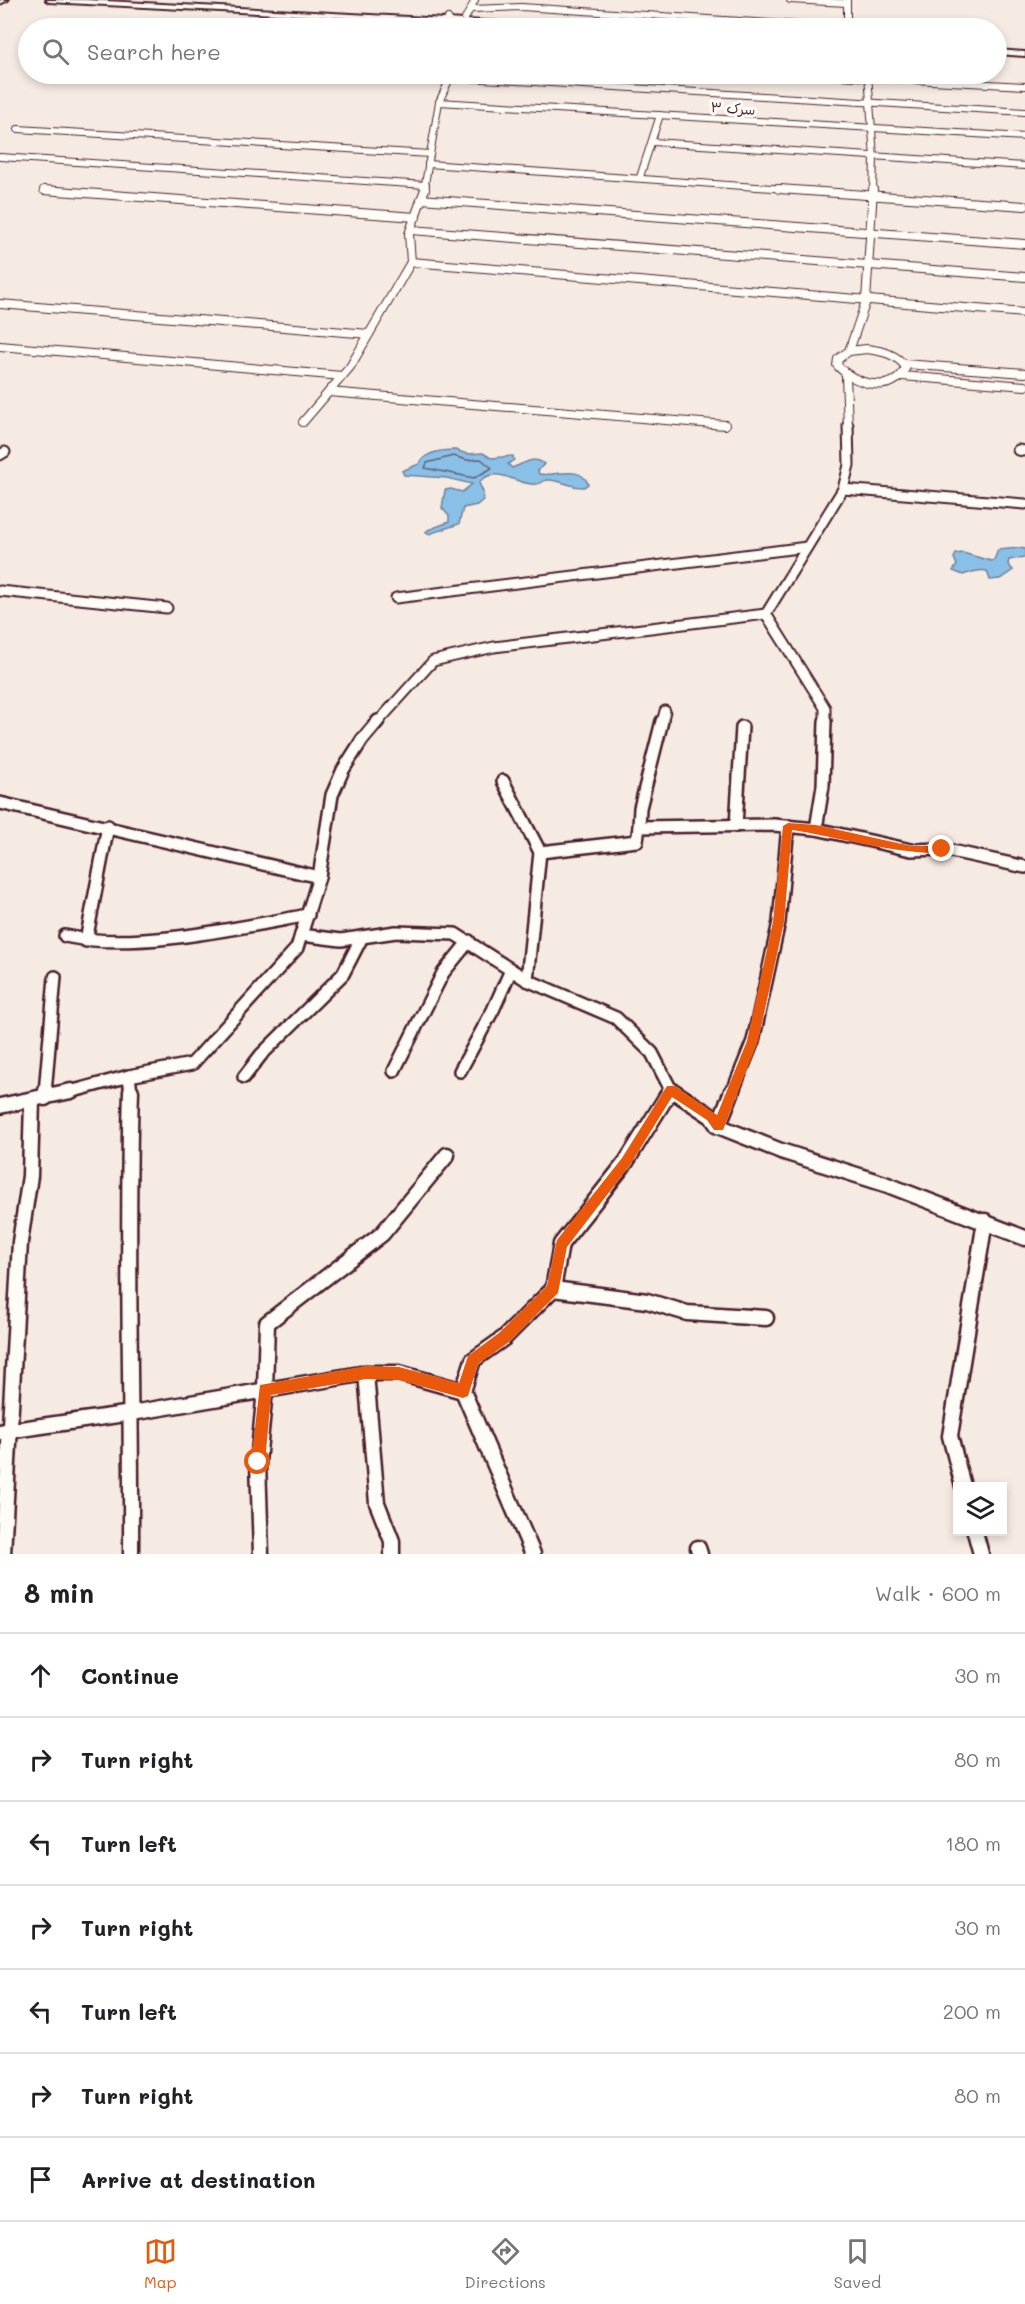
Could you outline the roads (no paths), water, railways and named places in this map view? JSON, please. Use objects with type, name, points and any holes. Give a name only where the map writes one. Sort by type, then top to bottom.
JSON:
[{"type":"main road","points":[[49,0],[364,18]]},
{"type":"main road","points":[[136,0],[383,18]]},
{"type":"main road","points":[[1007,48],[1025,49]]},
{"type":"main road","points":[[1007,53],[1025,54]]},
{"type":"street","points":[[0,2],[5,0]]},
{"type":"street","points":[[465,18],[475,0]]},
{"type":"street","points":[[790,0],[847,2],[847,18]]},
{"type":"street","points":[[472,9],[521,7],[692,18]]},
{"type":"street","points":[[303,422],[342,376],[411,262],[411,230],[426,185],[429,154],[439,102],[447,84]]},
{"type":"street","points":[[591,84],[1025,112]]},
{"type":"street","points":[[849,351],[866,301],[872,233],[874,158],[870,84]]},
{"type":"street","points":[[994,84],[1025,86]]},
{"type":"street","name":"سرک ۳","points":[[439,102],[1025,137]]},
{"type":"street","points":[[640,177],[660,115]]},
{"type":"street","points":[[18,129],[429,154]]},
{"type":"street","points":[[653,142],[1025,166]]},
{"type":"street","points":[[0,157],[426,185]]},
{"type":"street","points":[[428,164],[640,177],[1025,206]]},
{"type":"street","points":[[44,190],[416,217]]},
{"type":"street","points":[[422,199],[1025,244]]},
{"type":"street","points":[[411,230],[1025,277]]},
{"type":"street","points":[[411,262],[1025,313]]},
{"type":"street","points":[[0,304],[369,334]]},
{"type":"street","points":[[0,346],[342,376]]},
{"type":"street","points":[[1025,374],[904,364],[893,354],[867,349],[849,351],[838,359],[837,365],[846,376],[876,384],[889,382],[902,376],[1025,386]]},
{"type":"street","points":[[902,376],[905,373],[904,364]]},
{"type":"street","points":[[766,614],[843,489],[849,465],[846,376]]},
{"type":"street","points":[[329,392],[725,425]]},
{"type":"street","points":[[843,489],[1025,504]]},
{"type":"street","points":[[396,598],[807,548]]},
{"type":"street","points":[[0,591],[167,608]]},
{"type":"street","points":[[766,614],[825,708],[823,786],[816,829]]},
{"type":"street","points":[[0,1106],[192,1064],[297,948],[319,878],[332,795],[343,770],[362,740],[433,661],[494,648],[766,614]]},
{"type":"street","points":[[540,852],[637,841],[640,808],[665,711]]},
{"type":"street","points":[[736,826],[742,727]]},
{"type":"street","points":[[503,781],[540,852],[527,980]]},
{"type":"street","points":[[0,802],[319,878]]},
{"type":"street","points":[[86,941],[108,826]]},
{"type":"street","points":[[718,1126],[753,1041],[779,922],[788,826]]},
{"type":"street","points":[[639,827],[788,826],[816,829],[911,850],[942,849],[1025,867]]},
{"type":"street","points":[[66,936],[86,941],[164,938],[210,933],[308,915]]},
{"type":"street","points":[[301,935],[341,940],[396,932],[455,934],[527,980],[616,1018],[652,1053],[671,1089],[711,1116],[718,1126],[781,1151],[885,1184],[1025,1238]]},
{"type":"street","points":[[244,1077],[261,1055],[343,974],[362,937]]},
{"type":"street","points":[[394,1071],[443,973],[469,941]]},
{"type":"street","points":[[460,1071],[493,1011],[511,970]]},
{"type":"street","points":[[3,1554],[6,1431],[20,1242],[55,977]]},
{"type":"street","points":[[129,1076],[131,1085],[128,1183],[132,1413],[131,1554]]},
{"type":"street","points":[[533,1554],[463,1391],[473,1360],[504,1338],[553,1288],[561,1244],[626,1162],[671,1089]]},
{"type":"street","points":[[261,1554],[258,1462],[265,1390],[267,1323],[382,1234],[447,1155]]},
{"type":"street","points":[[962,1482],[950,1436],[985,1221]]},
{"type":"street","points":[[553,1288],[647,1301],[687,1313],[766,1318]]},
{"type":"street","points":[[6,1431],[132,1413],[366,1373],[399,1373],[463,1391]]},
{"type":"street","points":[[366,1373],[377,1503],[392,1541],[392,1554]]},
{"type":"street","points":[[976,1536],[981,1554]]},
{"type":"water","points":[[455,450],[467,454],[483,453],[491,458],[513,456],[514,460],[508,464],[512,468],[537,460],[544,464],[538,471],[539,474],[580,474],[588,484],[579,487],[547,480],[534,484],[491,475],[479,483],[483,492],[483,500],[477,505],[463,508],[459,524],[429,534],[426,532],[428,530],[449,522],[449,516],[442,508],[445,490],[462,492],[472,484],[447,478],[404,475],[402,471],[419,464],[430,454]]},
{"type":"water","points":[[1025,549],[1025,557],[1009,560],[1008,564],[1013,570],[1000,579],[990,580],[987,571],[963,575],[953,571],[957,565],[954,558],[956,554],[963,553],[991,561],[994,560],[998,550]]}]
